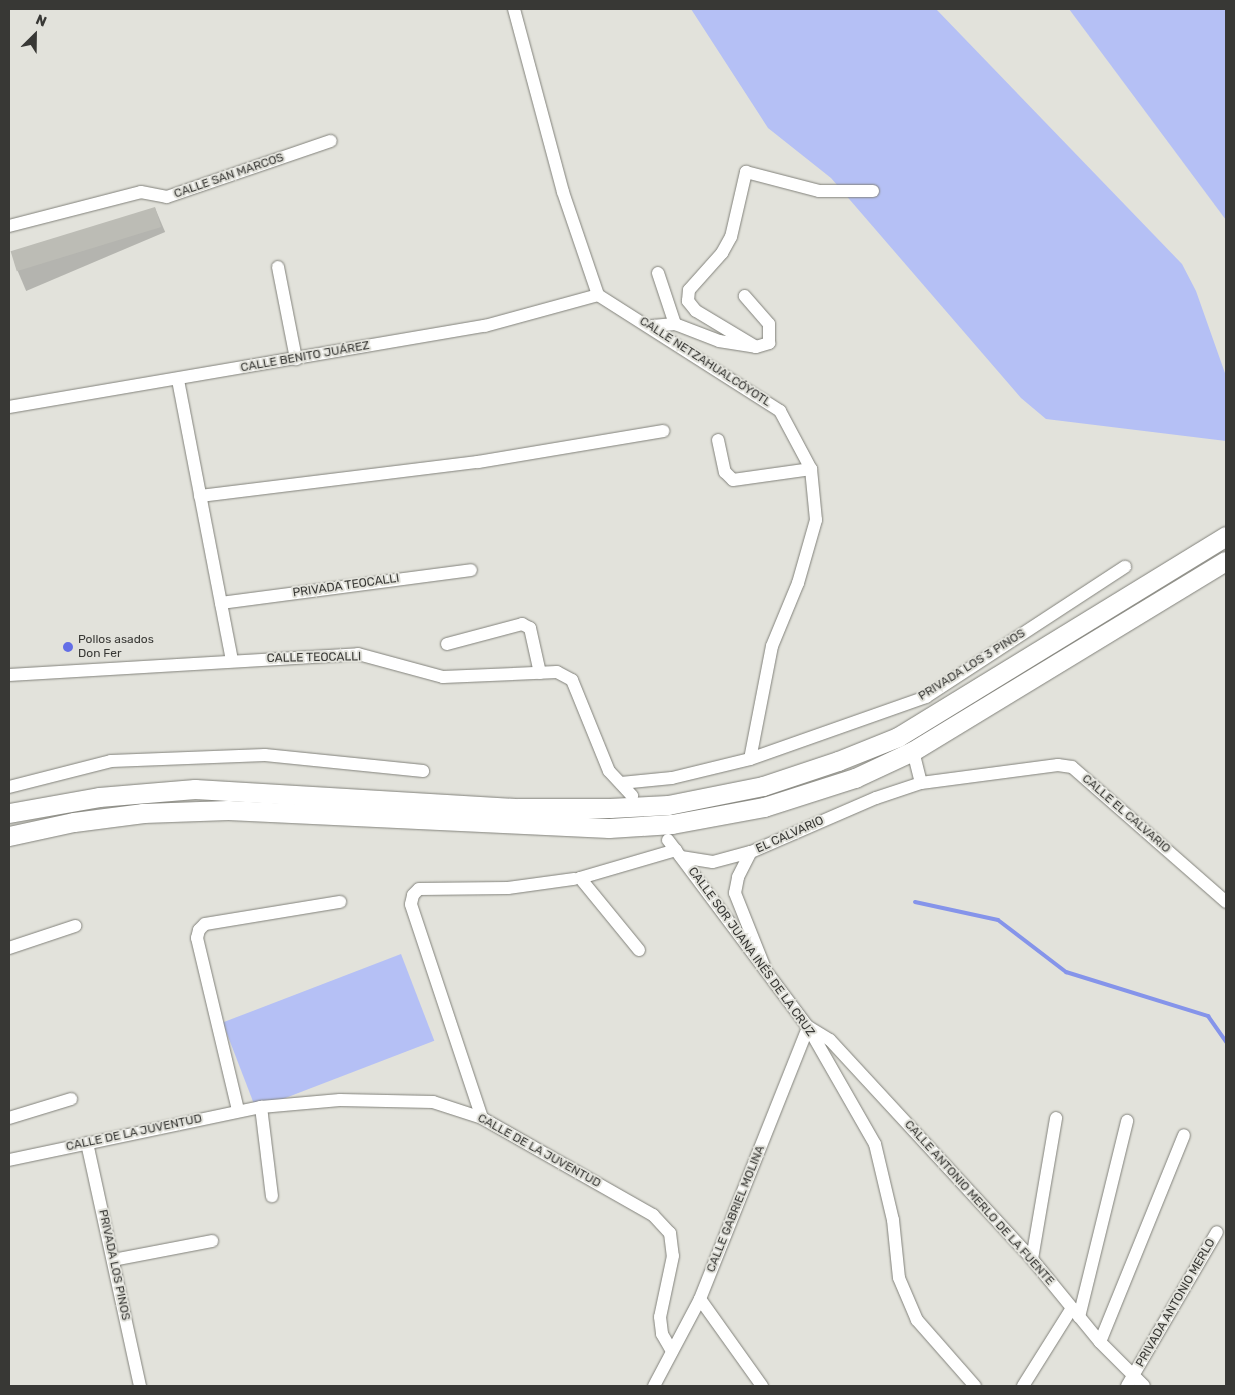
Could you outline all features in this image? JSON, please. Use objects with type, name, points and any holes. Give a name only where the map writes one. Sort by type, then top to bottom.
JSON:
[{"type":"highway","points":[[9,813],[99,797],[195,789],[518,808],[610,808],[668,805],[763,786],[838,761],[898,736],[1226,536]]},
{"type":"highway","points":[[9,836],[74,822],[143,813],[228,810],[580,827],[672,824],[764,807],[854,778],[914,751],[1226,561]]},
{"type":"street","points":[[514,9],[563,192],[598,295]]},
{"type":"street","name":"CALLE SAN MARCOS","points":[[9,226],[141,192],[167,196],[331,141]]},
{"type":"street","points":[[756,347],[696,310],[688,301],[689,290],[722,253],[731,237],[746,172],[819,191],[873,191]]},
{"type":"street","points":[[278,266],[296,359]]},
{"type":"street","points":[[658,273],[675,324]]},
{"type":"street","name":"CALLE NETZAHUALCÓYOTL","points":[[598,295],[652,326],[780,410],[811,469],[816,520],[798,583],[772,646],[750,759]]},
{"type":"street","name":"CALLE BENITO JUÁREZ","points":[[9,407],[178,380],[485,326],[598,295]]},
{"type":"street","points":[[652,326],[675,324],[719,342],[756,347],[769,343],[769,324],[745,296]]},
{"type":"street","points":[[178,380],[232,660]]},
{"type":"street","points":[[200,496],[478,462],[663,431]]},
{"type":"street","points":[[718,440],[725,472],[733,480],[811,469]]},
{"type":"street","name":"PRIVADA LOS 3 PINOS","points":[[621,783],[672,778],[750,759],[926,697],[1125,567]]},
{"type":"street","name":"PRIVADA TEOCALLI","points":[[221,603],[471,570]]},
{"type":"street","points":[[447,644],[522,624],[530,628],[540,673]]},
{"type":"street","name":"CALLE TEOCALLI","points":[[9,675],[232,660],[358,654],[443,677],[556,672],[572,680],[609,771],[632,796]]},
{"type":"street","points":[[914,751],[921,783]]},
{"type":"street","points":[[9,787],[110,761],[265,755],[423,771]]},
{"type":"street","name":"CALLE EL CALVARIO","points":[[921,783],[1058,765],[1072,767],[1226,902]]},
{"type":"street","name":"EL CALVARIO","points":[[766,971],[735,893],[738,877],[751,852],[876,798],[921,783]]},
{"type":"street","points":[[639,950],[580,878],[675,849],[713,862],[751,852]]},
{"type":"street","name":"CALLE SOR JUANA INÉS DE LA CRUZ","points":[[675,849],[808,1027],[875,1144],[893,1220],[899,1278],[917,1320],[975,1386]]},
{"type":"street","points":[[482,1118],[411,904],[413,895],[419,889],[508,888],[574,879]]},
{"type":"street","points":[[238,1110],[196,938],[199,930],[205,924],[340,902]]},
{"type":"street","points":[[9,948],[75,926]]},
{"type":"street","name":"CALLE ANTONIO MERLO DE LA FUENTE","points":[[808,1027],[830,1040],[1032,1260],[1131,1381],[1144,1386]]},
{"type":"street","name":"CALLE GABRIEL MOLINA","points":[[654,1386],[700,1299],[808,1027]]},
{"type":"street","points":[[9,1118],[71,1099]]},
{"type":"street","name":"CALLE DE LA JUVENTUD","points":[[9,1160],[261,1106],[340,1100],[433,1102],[482,1118],[653,1215],[670,1233],[673,1256],[660,1317],[662,1334],[672,1351]]},
{"type":"street","points":[[261,1106],[272,1196]]},
{"type":"street","points":[[1032,1260],[1056,1118]]},
{"type":"street","points":[[1023,1386],[1076,1313],[1127,1120]]},
{"type":"street","points":[[1100,1342],[1184,1135]]},
{"type":"street","name":"PRIVADA LOS PINOS","points":[[87,1143],[140,1386]]},
{"type":"street","name":"PRIVADA ANTONIO MERLO","points":[[1131,1381],[1217,1232]]},
{"type":"street","points":[[113,1260],[212,1241]]},
{"type":"street","points":[[700,1299],[762,1386]]},
{"type":"shaded area","points":[[691,9],[936,9],[1182,264],[1196,291],[1226,376],[1226,441],[1046,419],[1021,398],[831,178],[768,128]]},
{"type":"shaded area","points":[[1069,9],[1226,9],[1226,220]]},
{"type":"shaded area","points":[[401,954],[434,1041],[256,1109],[223,1022]]},
{"type":"building","points":[[155,207],[161,227],[17,271],[11,251]]},
{"type":"waterway","points":[[915,902],[998,920],[1066,972],[1208,1016],[1226,1042]]},
{"type":"place","name":"Pollos asados Don Fer","points":[[68,647]]}]
